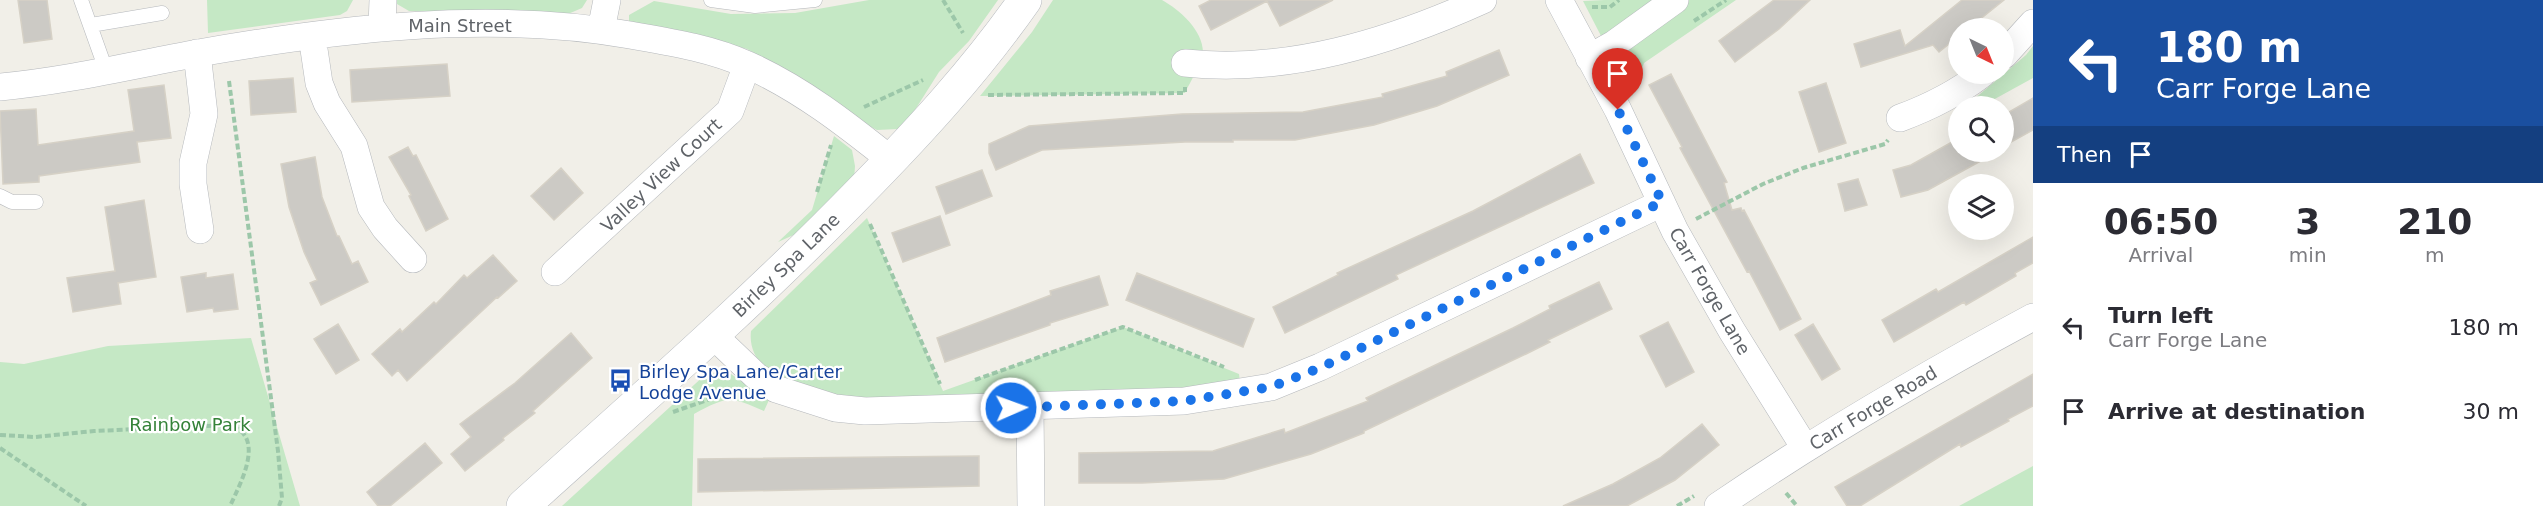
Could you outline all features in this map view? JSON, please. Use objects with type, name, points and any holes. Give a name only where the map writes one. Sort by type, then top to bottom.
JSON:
[{"type":"street","points":[[601,30],[607,0]]},
{"type":"street","name":"Birley Spa Lane","points":[[523,506],[713,336],[795,259],[891,160],[976,67],[1025,0]]},
{"type":"street","points":[[1185,63],[1214,66],[1272,64],[1332,53],[1395,34],[1482,0]]},
{"type":"street","name":"Carr Forge Lane","points":[[1559,0],[1618,110],[1675,231],[1732,331],[1805,448]]},
{"type":"street","points":[[1589,58],[1614,44],[1675,0]]},
{"type":"street","name":"Main Street","points":[[0,87],[36,84],[197,53],[312,36],[383,13],[544,25],[601,30],[709,51],[747,65],[799,91],[891,160]]},
{"type":"street","points":[[2014,44],[2033,23]]},
{"type":"street","points":[[312,36],[320,83],[327,104],[354,146],[371,207],[413,259]]},
{"type":"street","points":[[197,53],[204,114],[193,163],[193,184],[201,230]]},
{"type":"street","name":"Valley View Court","points":[[555,272],[730,111],[747,65]]},
{"type":"street","points":[[1900,118],[1932,106],[1968,84]]},
{"type":"street","points":[[713,336],[756,376],[776,388],[835,408],[865,411],[1030,407],[1184,401],[1241,393],[1271,387],[1320,368],[1662,202]]},
{"type":"street","name":"Carr Forge Road","points":[[1718,506],[1805,448],[1958,357],[2033,317]]},
{"type":"street","points":[[1030,407],[1031,506]]},
{"type":"lane","points":[[81,0],[106,70]]},
{"type":"lane","points":[[711,0],[755,6],[815,0]]},
{"type":"lane","points":[[91,25],[162,13]]},
{"type":"lane","points":[[0,196],[12,202],[36,202]]},
{"type":"path","points":[[943,0],[969,41]]},
{"type":"path","points":[[1691,22],[1726,0]]},
{"type":"path","points":[[225,49],[278,451],[282,498],[279,506]]},
{"type":"path","points":[[981,96],[1185,93],[1185,63]]},
{"type":"path","points":[[1675,231],[1773,180],[1803,168],[1885,144],[1900,118]]},
{"type":"path","points":[[867,218],[943,391]]},
{"type":"path","points":[[974,380],[1123,327],[1239,374],[1241,393]]},
{"type":"path","points":[[665,414],[724,394],[739,392]]},
{"type":"path","points":[[0,435],[35,437],[94,431],[230,425],[240,428],[248,437],[250,449],[230,506]]},
{"type":"path","points":[[0,448],[86,506]]},
{"type":"green space","points":[[207,0],[353,0],[347,11],[340,15],[208,33]]},
{"type":"green space","points":[[396,0],[587,0],[582,8],[568,14],[409,11],[397,4]]},
{"type":"green space","points":[[869,0],[998,0],[969,41],[939,72],[908,121],[898,129],[877,130],[853,118],[794,75],[747,49],[696,35],[629,24],[629,15],[654,1],[731,14],[795,13]]},
{"type":"green space","points":[[1053,0],[1162,0],[1169,4],[1190,22],[1200,37],[1202,45],[1202,58],[1185,93],[980,96],[1032,32]]},
{"type":"green space","points":[[1736,0],[1644,63],[1632,96],[1583,1]]},
{"type":"green space","points":[[2033,46],[2033,78],[2000,96],[1978,96],[1992,84],[2014,84],[2014,65]]},
{"type":"green space","points":[[834,136],[852,150],[855,166],[854,181],[807,229],[778,242],[812,210]]},
{"type":"green space","points":[[867,218],[943,391],[1123,327],[1239,374],[1240,382],[1190,390],[865,401],[811,389],[774,374],[761,363],[753,349],[751,331]]},
{"type":"green space","name":"Rainbow Park","points":[[251,338],[300,506],[0,506],[0,362],[24,364],[108,346]]},
{"type":"green space","points":[[707,373],[731,374],[769,400],[764,411],[729,400],[714,404],[694,414],[692,506],[562,506]]},
{"type":"green space","points":[[2033,466],[2033,506],[1959,506]]},
{"type":"building","points":[[18,0],[47,0],[52,39],[24,43]]},
{"type":"building","points":[[1211,0],[1333,0],[1280,26],[1267,1],[1211,30],[1199,6]]},
{"type":"building","points":[[1774,0],[1810,0],[1779,29],[1735,62],[1719,41]]},
{"type":"building","points":[[1962,0],[2004,0],[1982,18],[1948,18],[1948,45],[1939,52],[1933,45],[1861,67],[1854,44],[1900,30],[1905,46]]},
{"type":"building","points":[[1499,50],[1509,75],[1437,106],[1374,125],[1295,140],[1233,140],[1233,142],[1185,142],[1042,150],[996,170],[989,153],[989,144],[1029,126],[1182,114],[1303,112],[1383,97],[1382,94],[1447,76],[1446,72]]},
{"type":"building","points":[[447,64],[450,96],[352,102],[350,70]]},
{"type":"building","points":[[1671,74],[1727,182],[1724,183],[1732,210],[1741,208],[1742,211],[1744,210],[1801,319],[1780,330],[1680,148],[1682,147],[1649,85]]},
{"type":"building","points":[[293,78],[296,112],[251,115],[249,81]]},
{"type":"building","points":[[1826,83],[1846,143],[1819,152],[1799,92]]},
{"type":"building","points":[[164,85],[171,138],[137,142],[140,162],[39,176],[39,182],[3,184],[0,111],[36,109],[38,145],[134,131],[128,90]]},
{"type":"building","points":[[2033,98],[2033,130],[2014,140],[2014,109]]},
{"type":"building","points":[[1948,144],[1948,162],[1979,162],[1957,174],[1948,174],[1948,179],[1928,190],[1901,197],[1893,170],[1911,165]]},
{"type":"building","points":[[408,147],[413,156],[416,155],[448,219],[426,231],[409,196],[411,195],[389,157]]},
{"type":"building","points":[[1580,154],[1594,183],[1396,275],[1398,279],[1285,333],[1273,307],[1338,275],[1337,273],[1473,211]]},
{"type":"building","points":[[315,157],[322,197],[337,236],[352,264],[358,261],[368,282],[321,305],[310,283],[317,280],[304,252],[289,207],[281,164]]},
{"type":"building","points":[[561,168],[583,193],[554,220],[531,196]]},
{"type":"building","points":[[982,170],[992,196],[946,214],[936,187]]},
{"type":"building","points":[[1858,179],[1867,205],[1845,211],[1838,184]]},
{"type":"building","points":[[144,200],[156,277],[118,283],[121,304],[73,312],[67,278],[115,271],[105,207]]},
{"type":"building","points":[[940,216],[950,245],[903,262],[892,233]]},
{"type":"building","points":[[2033,237],[2033,263],[2015,273],[2016,276],[1966,305],[1964,302],[1894,342],[1882,320],[1936,289],[1938,292]]},
{"type":"building","points":[[493,255],[517,281],[407,381],[398,370],[392,376],[372,354],[400,329],[402,332],[434,302],[436,304],[464,275],[467,278]]},
{"type":"building","points":[[206,273],[206,278],[233,274],[238,309],[214,312],[213,308],[187,312],[181,277]]},
{"type":"building","points":[[1137,273],[1254,319],[1243,347],[1126,300]]},
{"type":"building","points":[[1099,276],[1108,305],[1050,323],[1050,325],[945,362],[937,338],[1051,295],[1050,291]]},
{"type":"building","points":[[1599,282],[1612,309],[1364,433],[1311,454],[1224,479],[1079,483],[1079,453],[1213,451],[1284,429],[1285,433],[1368,401],[1366,398],[1513,328],[1550,309],[1549,306]]},
{"type":"building","points":[[1668,322],[1694,372],[1666,387],[1640,336]]},
{"type":"building","points":[[338,324],[359,360],[336,374],[314,339]]},
{"type":"building","points":[[1813,324],[1840,369],[1822,380],[1795,335]]},
{"type":"building","points":[[571,333],[592,358],[533,411],[535,413],[465,471],[451,454],[471,437],[460,424],[515,383]]},
{"type":"building","points":[[2033,374],[2033,406],[1961,447],[1960,444],[1860,506],[1847,506],[1835,487]]},
{"type":"building","points":[[1702,424],[1719,445],[1675,480],[1627,506],[1563,506],[1613,484],[1660,458]]},
{"type":"building","points":[[425,443],[442,463],[390,506],[378,506],[367,492]]},
{"type":"building","points":[[979,456],[979,486],[698,492],[698,459]]},
{"type":"place","name":"Birley Spa Lane/Carter Lodge Avenue","points":[[621,381]]},
{"type":"route","points":[[1011,408],[1184,401],[1271,387],[1320,368],[1662,202],[1618,110]]}]
